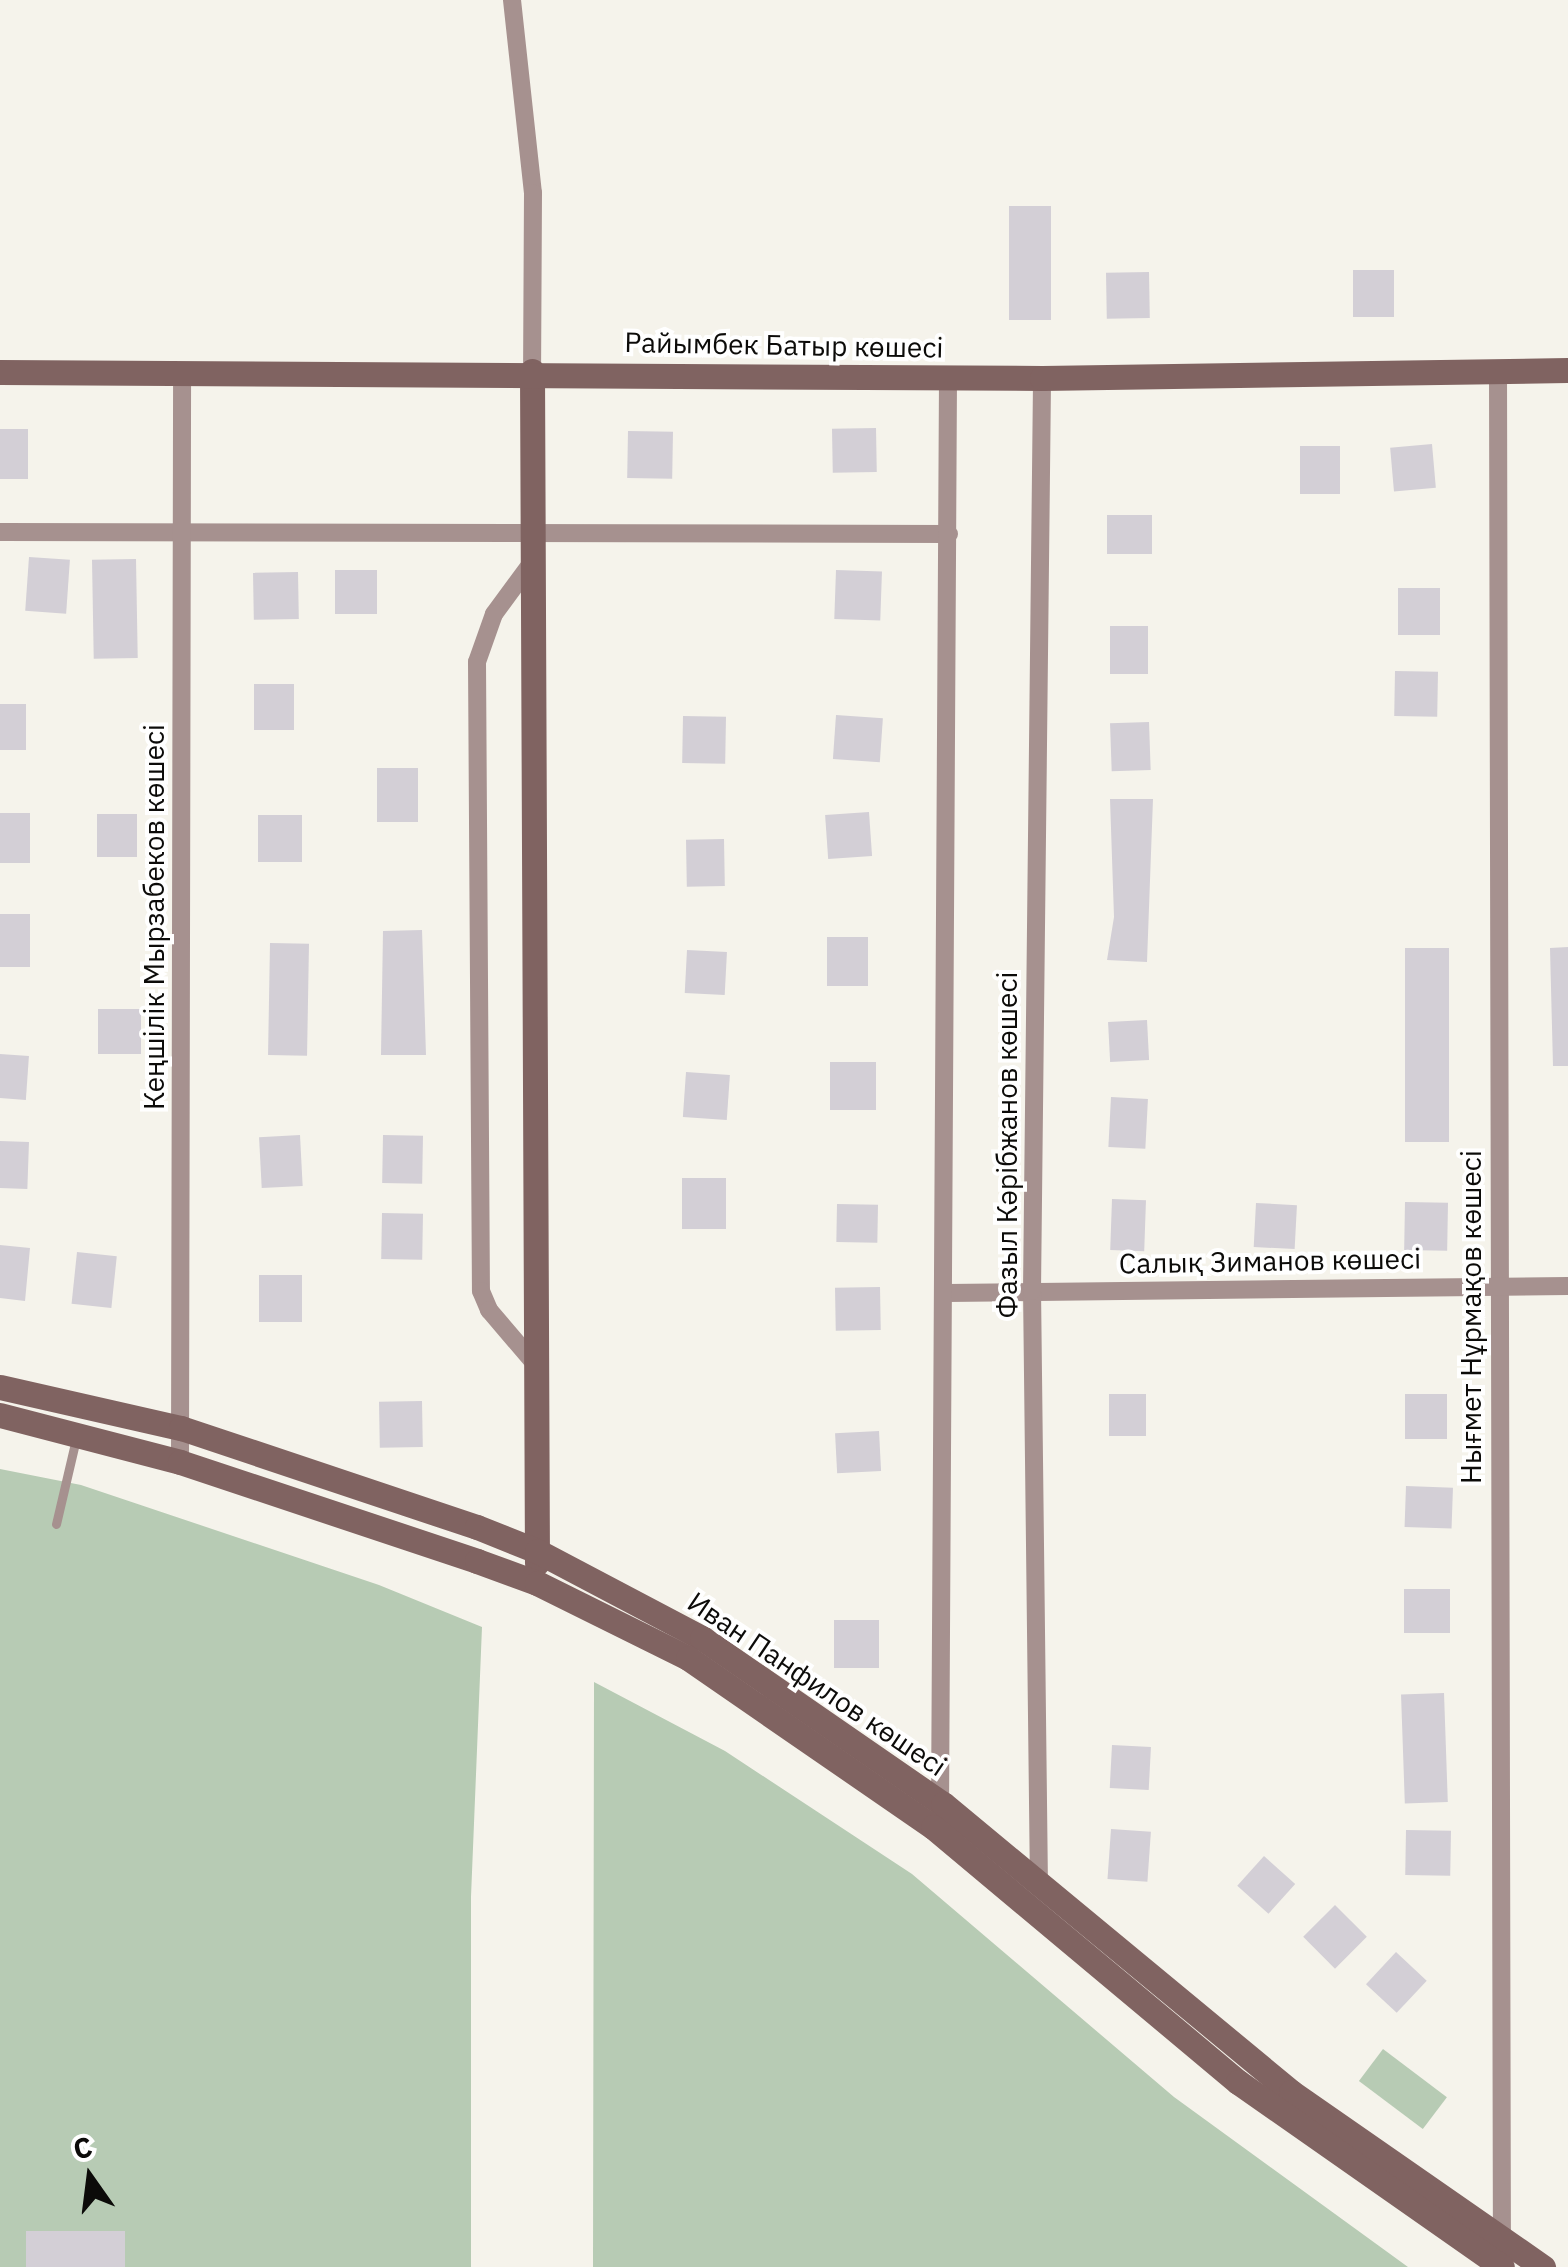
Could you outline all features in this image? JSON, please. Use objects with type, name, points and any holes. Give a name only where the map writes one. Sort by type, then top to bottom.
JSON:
[{"type":"street","points":[[512,0],[533,192],[537,1582]]},
{"type":"street","name":"Нығмет Нұрмақов көшесі","points":[[1498,370],[1498,2256]]},
{"type":"street","name":"Райымбек Батыр көшесі","points":[[0,372],[532,371],[1042,378],[1568,370]]},
{"type":"street","name":"Кеңшілік Мырзабеков көшесі","points":[[180,1462],[182,372]]},
{"type":"street","points":[[938,1816],[947,1293],[948,377]]},
{"type":"street","name":"Фазыл Кәрібжанов көшесі","points":[[1037,1901],[1032,1291],[1042,378]]},
{"type":"street","points":[[0,532],[182,532],[536,546],[949,534]]},
{"type":"street","points":[[536,546],[494,614],[477,662],[482,1291],[496,1319],[539,1369]]},
{"type":"street","name":"Салық Зиманов көшесі","points":[[947,1293],[1568,1286]]},
{"type":"street","name":"Иван Панфилов көшесі","points":[[0,1387],[180,1428],[537,1551],[702,1638],[938,1816],[1238,2082],[1498,2256],[1543,2267]]},
{"type":"street","name":"Иван Панфилов көшесі","points":[[0,1415],[78,1432],[180,1462],[537,1582],[688,1658],[938,1816]]},
{"type":"lane","points":[[56,1524],[78,1432]]},
{"type":"green space","points":[[0,1469],[81,1485],[379,1585],[482,1627],[471,1897],[471,2267],[0,2267]]},
{"type":"green space","points":[[594,1682],[725,1751],[912,1874],[1174,2097],[1408,2267],[593,2267]]},
{"type":"green space","points":[[1383,2049],[1447,2097],[1423,2129],[1359,2081]]},
{"type":"building","points":[[1009,206],[1051,206],[1051,320],[1009,320]]},
{"type":"building","points":[[1353,270],[1394,270],[1394,317],[1353,317]]},
{"type":"building","points":[[1149,272],[1150,318],[1107,319],[1106,273]]},
{"type":"building","points":[[876,428],[877,472],[833,473],[832,429]]},
{"type":"building","points":[[0,429],[28,429],[28,479],[0,479]]},
{"type":"building","points":[[628,431],[673,432],[672,479],[627,478]]},
{"type":"building","points":[[1432,444],[1436,488],[1394,491],[1390,448]]},
{"type":"building","points":[[1300,446],[1340,446],[1340,494],[1300,494]]},
{"type":"building","points":[[1107,515],[1152,515],[1152,554],[1107,554]]},
{"type":"building","points":[[29,557],[70,560],[66,614],[25,611]]},
{"type":"building","points":[[136,559],[138,658],[94,659],[92,560]]},
{"type":"building","points":[[335,570],[377,570],[377,614],[335,614]]},
{"type":"building","points":[[836,570],[882,572],[880,621],[834,619]]},
{"type":"building","points":[[298,572],[299,619],[254,620],[253,573]]},
{"type":"building","points":[[1398,588],[1440,588],[1440,635],[1398,635]]},
{"type":"building","points":[[1110,626],[1148,626],[1148,674],[1110,674]]},
{"type":"building","points":[[1395,671],[1438,672],[1437,717],[1394,716]]},
{"type":"building","points":[[254,684],[294,684],[294,730],[254,730]]},
{"type":"building","points":[[0,704],[26,704],[26,750],[0,750]]},
{"type":"building","points":[[836,715],[883,718],[880,762],[833,759]]},
{"type":"building","points":[[683,716],[726,717],[725,764],[682,763]]},
{"type":"building","points":[[1149,722],[1151,770],[1112,771],[1110,723]]},
{"type":"building","points":[[377,768],[418,768],[418,822],[377,822]]},
{"type":"building","points":[[1110,799],[1153,799],[1147,962],[1107,960],[1114,917]]},
{"type":"building","points":[[869,812],[872,856],[828,859],[825,815]]},
{"type":"building","points":[[0,813],[30,813],[30,863],[0,863]]},
{"type":"building","points":[[97,814],[137,814],[137,857],[97,857]]},
{"type":"building","points":[[258,815],[302,815],[302,862],[258,862]]},
{"type":"building","points":[[724,839],[725,886],[687,887],[686,840]]},
{"type":"building","points":[[0,914],[30,914],[30,967],[0,967]]},
{"type":"building","points":[[422,930],[426,1055],[381,1055],[383,931]]},
{"type":"building","points":[[827,937],[868,937],[868,986],[827,986]]},
{"type":"building","points":[[270,943],[309,944],[307,1056],[268,1055]]},
{"type":"building","points":[[1568,947],[1568,1066],[1553,1066],[1550,948]]},
{"type":"building","points":[[1405,948],[1449,948],[1449,1142],[1405,1142]]},
{"type":"building","points":[[687,950],[727,952],[725,995],[685,993]]},
{"type":"building","points":[[98,1009],[141,1009],[141,1054],[98,1054]]},
{"type":"building","points":[[1147,1020],[1149,1060],[1110,1062],[1108,1022]]},
{"type":"building","points":[[0,1054],[29,1056],[26,1100],[0,1098]]},
{"type":"building","points":[[830,1062],[876,1062],[876,1110],[830,1110]]},
{"type":"building","points":[[686,1072],[730,1075],[727,1120],[683,1117]]},
{"type":"building","points":[[1111,1097],[1148,1099],[1145,1149],[1108,1147]]},
{"type":"building","points":[[300,1135],[303,1186],[262,1188],[259,1137]]},
{"type":"building","points":[[383,1135],[423,1136],[422,1184],[382,1183]]},
{"type":"building","points":[[0,1141],[29,1142],[27,1189],[0,1188]]},
{"type":"building","points":[[682,1178],[726,1178],[726,1229],[682,1229]]},
{"type":"building","points":[[1112,1199],[1146,1200],[1144,1251],[1110,1250]]},
{"type":"building","points":[[1405,1202],[1448,1203],[1447,1251],[1404,1250]]},
{"type":"building","points":[[1256,1203],[1297,1205],[1295,1249],[1254,1247]]},
{"type":"building","points":[[837,1204],[878,1205],[877,1243],[836,1242]]},
{"type":"building","points":[[382,1213],[423,1214],[422,1260],[381,1259]]},
{"type":"building","points":[[0,1245],[30,1248],[25,1301],[0,1298]]},
{"type":"building","points":[[77,1252],[117,1256],[111,1308],[72,1304]]},
{"type":"building","points":[[259,1275],[302,1275],[302,1322],[259,1322]]},
{"type":"building","points":[[880,1287],[881,1330],[836,1331],[835,1288]]},
{"type":"building","points":[[1109,1394],[1146,1394],[1146,1436],[1109,1436]]},
{"type":"building","points":[[1405,1394],[1447,1394],[1447,1439],[1405,1439]]},
{"type":"building","points":[[422,1401],[423,1447],[380,1448],[379,1402]]},
{"type":"building","points":[[879,1431],[881,1471],[837,1473],[835,1433]]},
{"type":"building","points":[[1406,1486],[1453,1488],[1452,1529],[1405,1527]]},
{"type":"building","points":[[1404,1589],[1450,1589],[1450,1633],[1404,1633]]},
{"type":"building","points":[[834,1620],[879,1620],[879,1668],[834,1668]]},
{"type":"building","points":[[1444,1693],[1448,1802],[1405,1803],[1401,1695]]},
{"type":"building","points":[[1112,1745],[1151,1747],[1149,1790],[1110,1788]]},
{"type":"building","points":[[1111,1829],[1151,1832],[1147,1882],[1108,1879]]},
{"type":"building","points":[[1406,1830],[1451,1831],[1450,1876],[1405,1875]]},
{"type":"building","points":[[1264,1856],[1295,1884],[1268,1914],[1237,1886]]},
{"type":"building","points":[[1335,1905],[1367,1937],[1335,1969],[1303,1937]]},
{"type":"building","points":[[1396,1952],[1427,1981],[1397,2013],[1366,1984]]},
{"type":"building","points":[[26,2231],[125,2231],[125,2267],[26,2267]]}]
